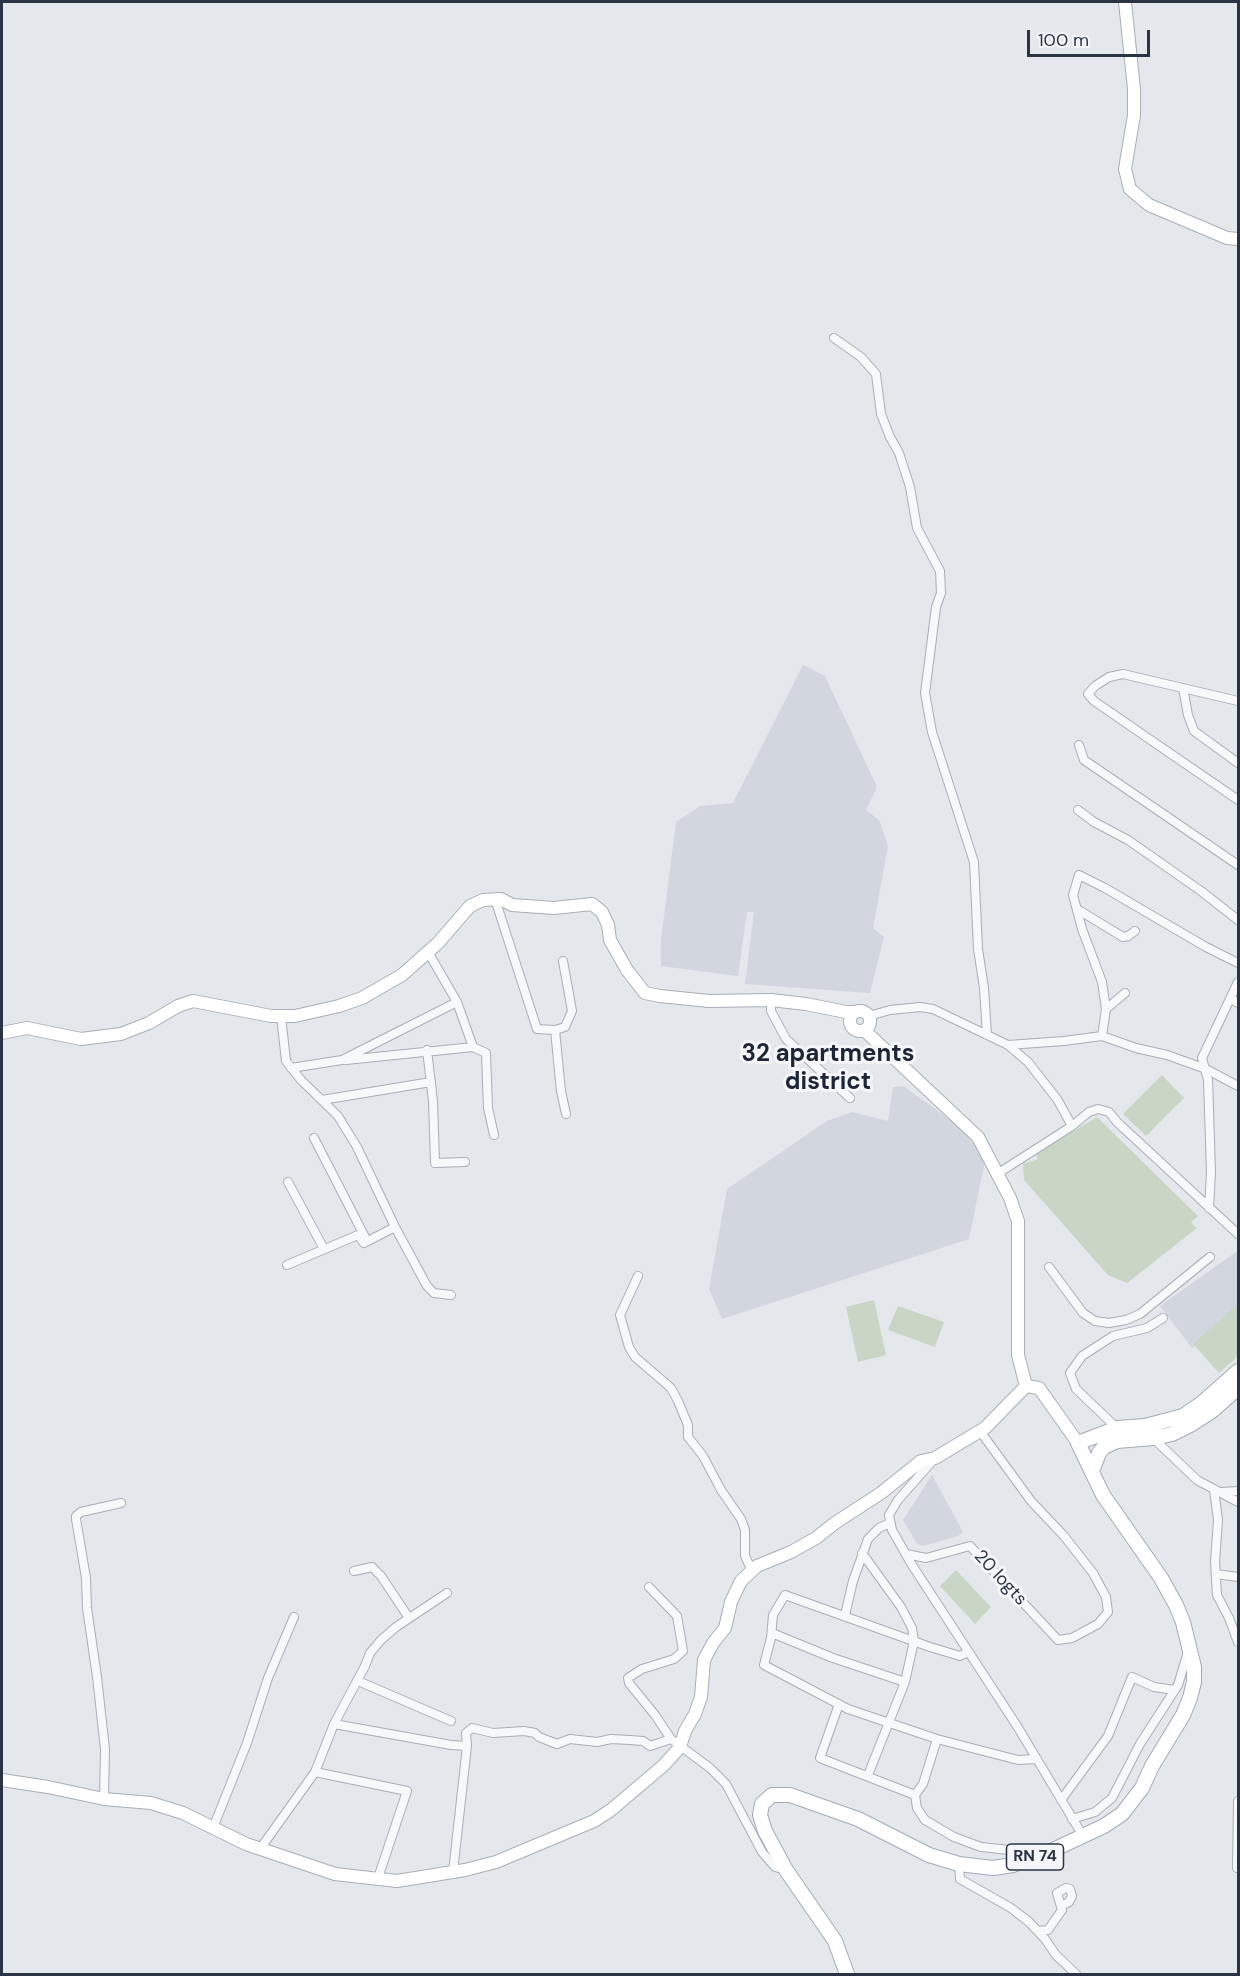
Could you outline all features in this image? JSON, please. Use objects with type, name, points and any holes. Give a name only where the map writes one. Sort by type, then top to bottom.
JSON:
[{"type":"main road","points":[[1078,1443],[1117,1428],[1145,1426],[1183,1416],[1239,1371]]},
{"type":"main road","points":[[1092,1471],[1104,1447],[1117,1441],[1172,1434],[1212,1411],[1239,1388]]},
{"type":"main road","name":"RN 74","points":[[848,1974],[830,1933],[786,1870],[765,1831],[760,1815],[765,1800],[776,1794],[790,1795],[848,1816],[929,1855],[959,1864],[993,1868],[1013,1865],[1083,1836],[1122,1814],[1142,1788],[1190,1698],[1194,1682],[1194,1667],[1183,1622],[1172,1597],[1103,1495],[1078,1443]]},
{"type":"street","points":[[1125,2],[1134,88],[1134,116],[1125,169],[1130,189],[1149,205],[1227,238],[1239,239]]},
{"type":"street","points":[[834,338],[861,357],[876,374],[881,414],[899,453],[910,487],[917,528],[940,571],[941,593],[936,607],[926,693],[932,732],[974,862],[978,949],[984,988],[987,1035]]},
{"type":"street","points":[[1239,701],[1123,674],[1109,677],[1095,686],[1088,694],[1103,707],[1239,800]]},
{"type":"street","points":[[1183,688],[1188,715],[1194,731],[1239,763]]},
{"type":"street","points":[[1079,745],[1084,760],[1239,865]]},
{"type":"street","points":[[1078,810],[1094,822],[1128,840],[1239,920]]},
{"type":"street","points":[[1102,1036],[1106,1009],[1102,981],[1073,895],[1078,875],[1239,963]]},
{"type":"street","points":[[495,899],[537,1029],[555,1030],[565,1027],[572,1011],[562,961]]},
{"type":"street","points":[[2,1033],[27,1028],[81,1039],[121,1034],[149,1023],[178,1006],[193,1002],[209,1003],[249,1013],[281,1016],[295,1016],[339,1006],[362,998],[402,975],[428,952],[470,906],[483,900],[495,899],[501,899],[512,905],[554,908],[592,904],[602,912],[608,925],[610,940],[627,970],[645,993],[708,1001],[771,1000],[806,1004],[841,1011],[853,1017]]},
{"type":"street","points":[[1077,909],[1123,937],[1135,931]]},
{"type":"street","points":[[428,952],[457,1002],[474,1047]]},
{"type":"street","points":[[1209,1208],[1208,1080],[1202,1058],[1235,1001],[1239,982]]},
{"type":"street","points":[[1106,1009],[1125,993]]},
{"type":"street","points":[[771,1000],[771,1011],[786,1039],[850,1098]]},
{"type":"street","points":[[342,1060],[457,1002]]},
{"type":"street","points":[[869,1016],[890,1010],[927,1008],[946,1014],[1008,1045],[1028,1062],[1057,1099],[1072,1126]]},
{"type":"street","points":[[853,1017],[863,1011],[869,1016],[870,1022],[864,1030]]},
{"type":"street","points":[[281,1016],[286,1061],[301,1080],[338,1116],[357,1147],[395,1227],[427,1286],[434,1293],[451,1295]]},
{"type":"street","points":[[853,1017],[856,1030],[864,1030],[978,1137],[1010,1198],[1018,1221],[1018,1355],[1026,1386]]},
{"type":"street","points":[[555,1030],[561,1091],[566,1114]]},
{"type":"street","points":[[1008,1045],[1102,1036],[1206,1069],[1239,1086]]},
{"type":"street","points":[[291,1068],[342,1060],[382,1058],[427,1050],[474,1047],[486,1053],[488,1108],[494,1135]]},
{"type":"street","points":[[427,1050],[435,1162],[465,1162]]},
{"type":"street","points":[[322,1100],[431,1082]]},
{"type":"street","points":[[998,1174],[1072,1126],[1089,1112],[1098,1109],[1109,1112],[1237,1233]]},
{"type":"street","points":[[314,1138],[368,1242]]},
{"type":"street","points":[[288,1182],[324,1249]]},
{"type":"street","points":[[1237,1233],[1239,1221]]},
{"type":"street","points":[[287,1265],[358,1235],[364,1243],[368,1242],[395,1227]]},
{"type":"street","points":[[1049,1267],[1083,1312],[1095,1321],[1109,1323],[1126,1320],[1140,1314],[1210,1257]]},
{"type":"street","points":[[638,1276],[620,1315],[629,1347],[635,1357],[671,1388],[688,1425],[688,1437],[703,1456],[721,1490],[741,1519],[745,1530],[745,1556],[752,1571]]},
{"type":"street","points":[[1117,1428],[1076,1389],[1070,1373],[1082,1356],[1113,1336],[1147,1328],[1163,1318]]},
{"type":"street","points":[[1126,1320],[1134,1331]]},
{"type":"street","points":[[1026,1386],[986,1428],[935,1458],[898,1500],[889,1515],[890,1523],[906,1554],[1083,1836]]},
{"type":"street","points":[[1026,1386],[1040,1388],[1078,1443]]},
{"type":"street","name":"20 logts","points":[[906,1554],[926,1557],[970,1546],[1058,1640],[1072,1638],[1098,1624],[1108,1612],[1106,1597],[1093,1574],[1064,1536],[1031,1501],[980,1431]]},
{"type":"street","points":[[1153,1438],[1197,1480],[1239,1502]]},
{"type":"street","points":[[2,1780],[104,1799],[151,1803],[183,1813],[260,1849],[335,1874],[397,1881],[496,1862],[594,1821],[630,1796],[664,1765],[675,1743],[695,1714],[701,1697],[704,1660],[713,1643],[725,1628],[741,1581],[757,1566],[791,1552],[816,1538],[881,1493],[921,1461],[935,1458]]},
{"type":"street","points":[[1217,1491],[1239,1491]]},
{"type":"street","points":[[1217,1491],[1217,1595],[1239,1642]]},
{"type":"street","points":[[104,1799],[105,1749],[87,1608],[88,1592],[76,1516],[81,1512],[121,1503]]},
{"type":"street","points":[[845,1615],[862,1552],[868,1539],[879,1528],[890,1523]]},
{"type":"street","points":[[862,1552],[901,1607],[912,1628],[914,1641],[905,1682],[868,1775]]},
{"type":"street","points":[[354,1571],[372,1567],[381,1576],[409,1618]]},
{"type":"street","points":[[1216,1574],[1239,1577]]},
{"type":"street","points":[[649,1587],[677,1616],[682,1651],[674,1659],[642,1669],[628,1678],[629,1683],[656,1715],[675,1743],[710,1768],[726,1784],[762,1852],[775,1867],[786,1870]]},
{"type":"street","points":[[260,1849],[315,1772],[334,1724],[358,1681],[370,1653],[381,1640],[409,1618],[447,1593]]},
{"type":"street","points":[[968,1652],[960,1656],[785,1595],[773,1615],[772,1633],[764,1665],[839,1704],[937,1739],[1018,1760],[1036,1759]]},
{"type":"street","points":[[213,1828],[247,1743],[268,1678],[294,1617]]},
{"type":"street","points":[[772,1633],[833,1658],[905,1682]]},
{"type":"street","points":[[1072,1819],[1095,1812],[1112,1798],[1140,1744],[1175,1690],[1190,1646]]},
{"type":"street","points":[[1061,1800],[1108,1736],[1132,1677],[1154,1687],[1175,1690]]},
{"type":"street","points":[[358,1681],[451,1721]]},
{"type":"street","points":[[839,1704],[820,1758],[915,1795]]},
{"type":"street","points":[[334,1724],[467,1746]]},
{"type":"street","points":[[453,1872],[467,1746],[466,1732],[472,1728],[493,1733],[535,1732],[557,1744],[570,1739],[597,1742],[611,1739],[643,1741],[650,1746],[675,1743]]},
{"type":"street","points":[[937,1739],[923,1784],[915,1795],[916,1808],[925,1820],[954,1837],[981,1847],[1028,1852],[1053,1850]]},
{"type":"street","points":[[315,1772],[407,1791],[378,1878]]},
{"type":"street","points":[[1237,1868],[1239,1802]]},
{"type":"street","points":[[959,1864],[960,1879],[1011,1908],[1038,1931],[1056,1955],[1076,1974]]},
{"type":"street","points":[[1038,1931],[1048,1929],[1062,1910],[1061,1906]]},
{"type":"shaded area","points":[[803,665],[825,676],[877,787],[866,810],[879,820],[888,846],[873,928],[884,937],[870,993],[745,984],[754,912],[747,912],[738,976],[661,966],[661,940],[676,822],[700,806],[733,803]]},
{"type":"shaded area","points":[[903,1086],[963,1129],[985,1160],[969,1239],[722,1319],[709,1289],[727,1189],[827,1121],[852,1112],[888,1121],[893,1087]]},
{"type":"shaded area","points":[[1236,1252],[1238,1253],[1238,1314],[1192,1348],[1160,1306]]},
{"type":"shaded area","points":[[932,1475],[963,1532],[958,1536],[923,1546],[917,1544],[903,1520]]},
{"type":"green space","points":[[1162,1075],[1184,1098],[1146,1136],[1123,1114]]},
{"type":"green space","points":[[1097,1117],[1198,1216],[1191,1222],[1197,1228],[1127,1283],[1108,1275],[1024,1180],[1023,1164],[1038,1159],[1036,1154]]},
{"type":"green space","points":[[874,1300],[886,1355],[858,1362],[846,1307]]},
{"type":"green space","points":[[1238,1304],[1238,1356],[1219,1373],[1193,1344]]},
{"type":"green space","points":[[898,1306],[944,1322],[935,1347],[888,1330]]},
{"type":"green space","points":[[956,1570],[991,1607],[975,1624],[940,1586]]},
{"type":"district","name":"32 apartments district","points":[[828,1069]]}]
